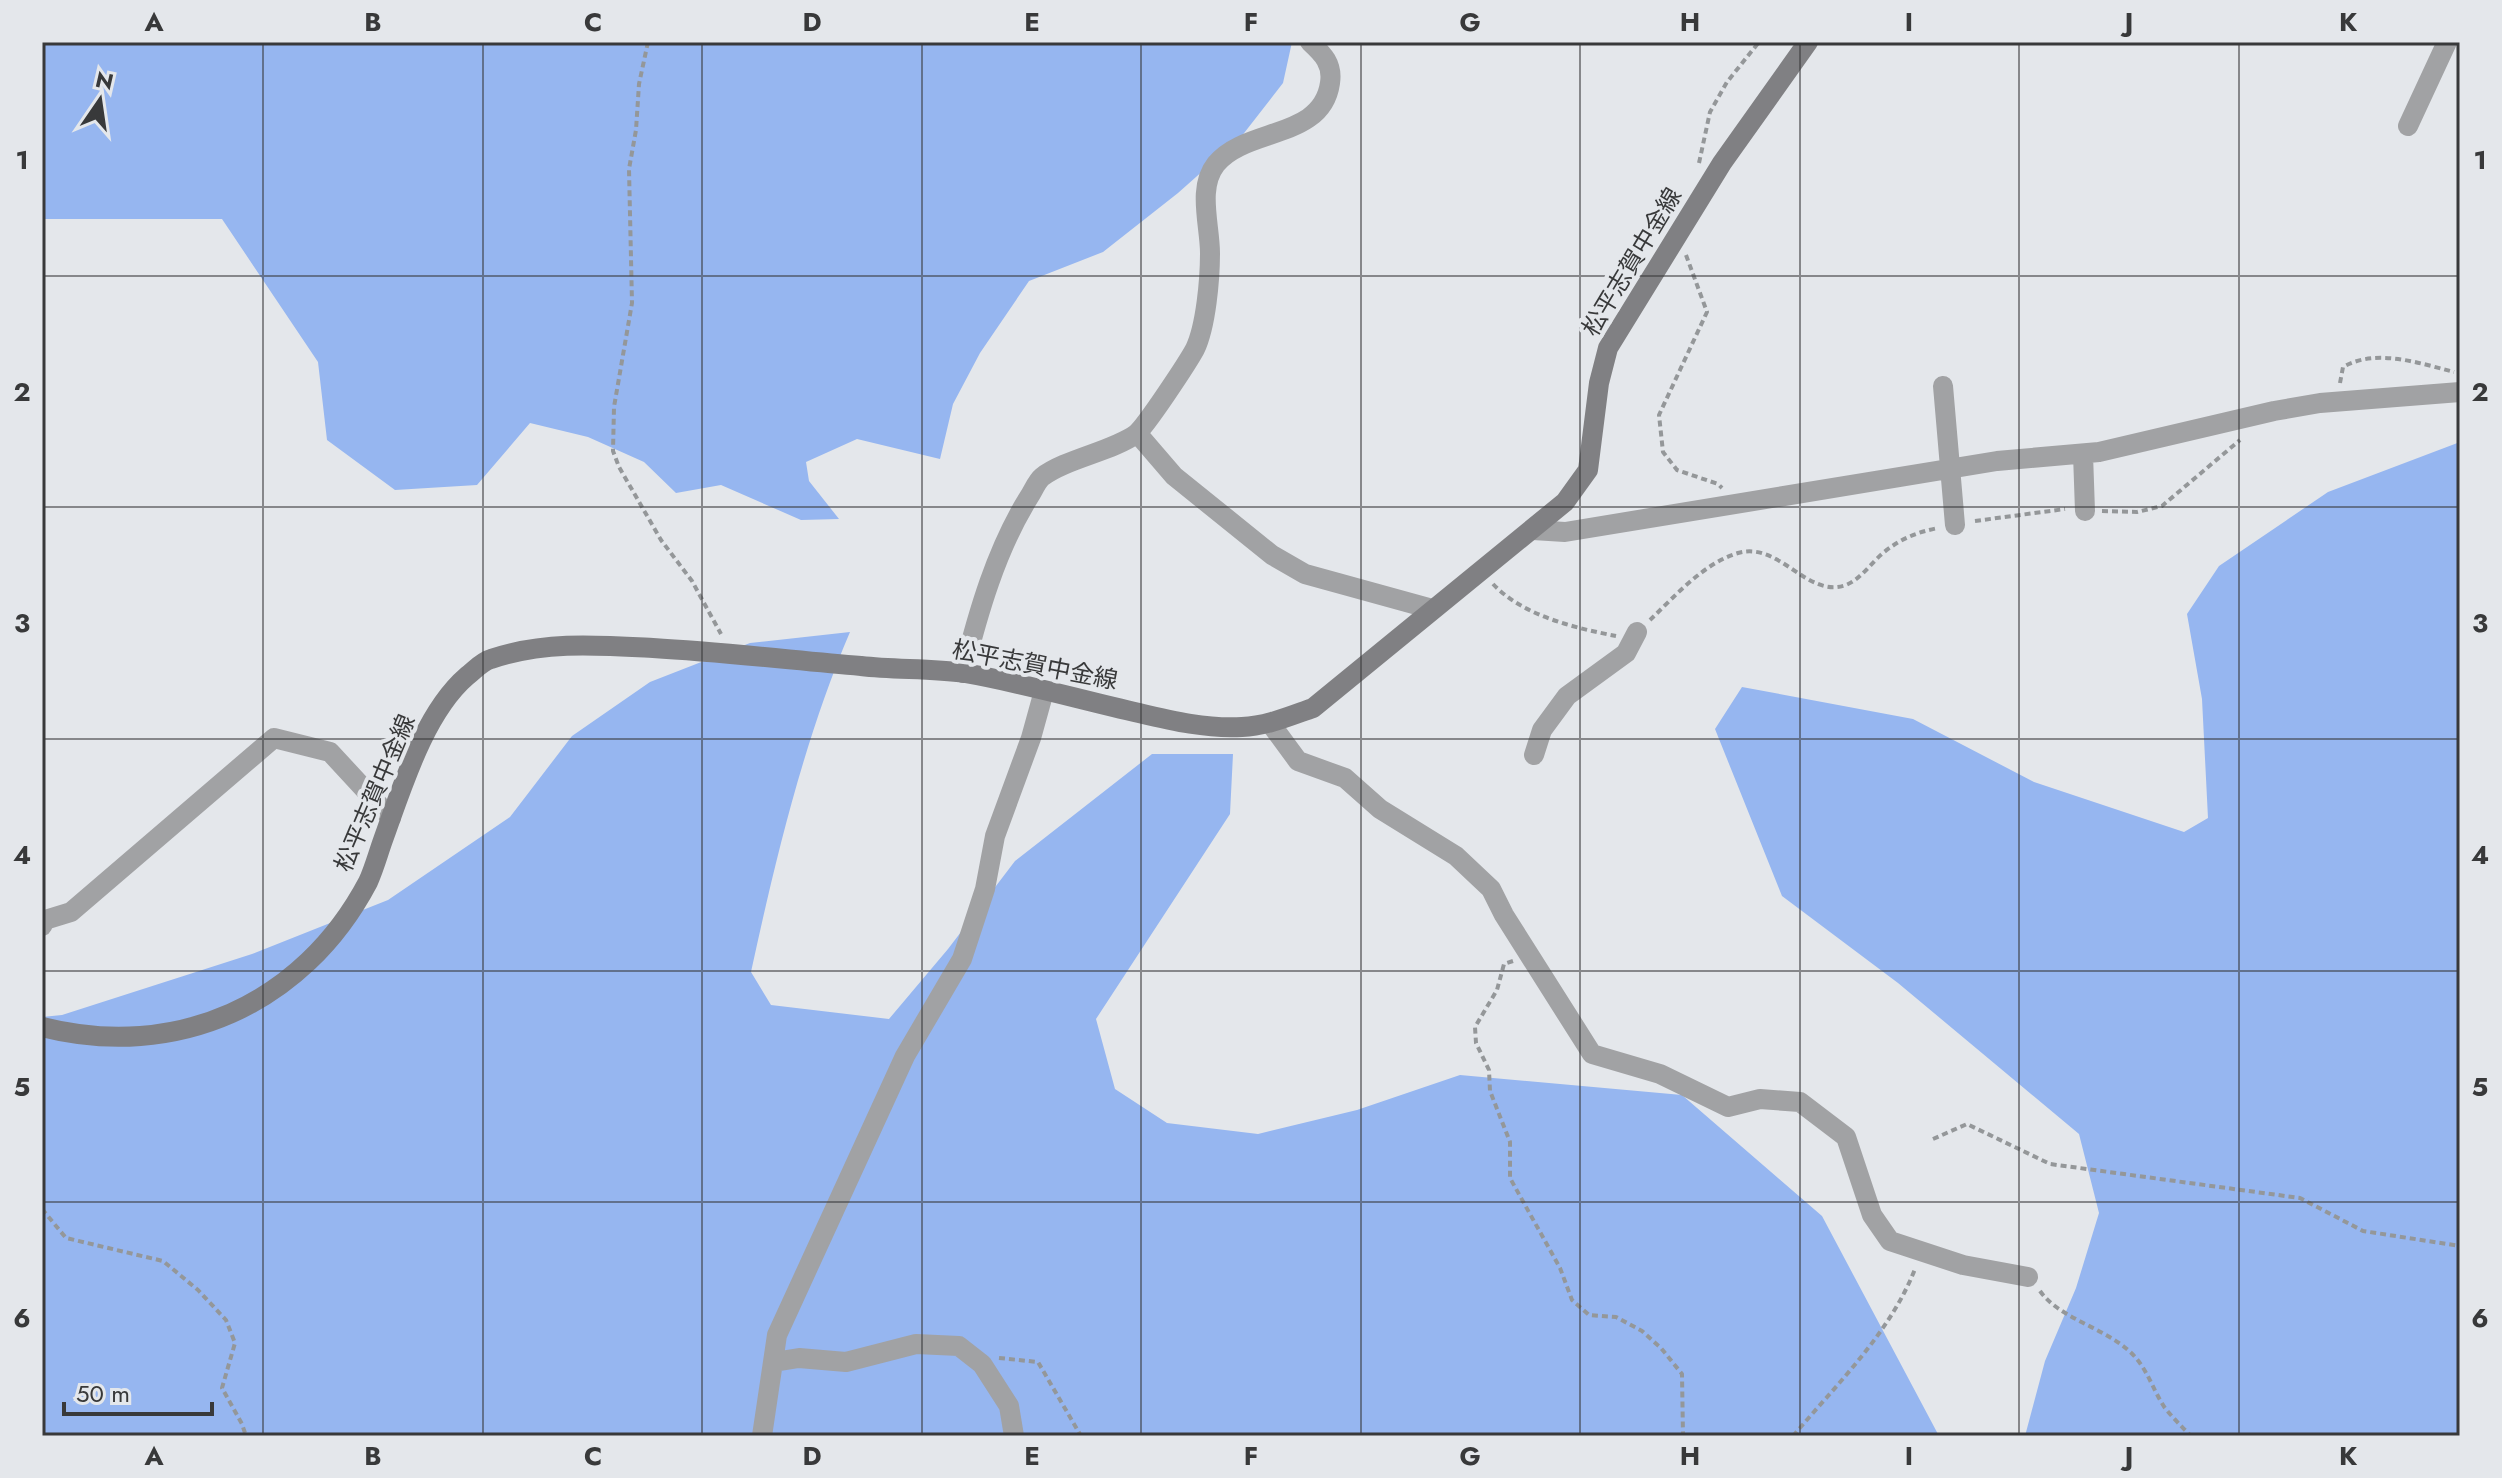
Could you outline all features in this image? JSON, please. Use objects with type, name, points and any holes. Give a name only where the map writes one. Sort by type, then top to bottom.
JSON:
[{"type":"main road","name":"松平志賀中金線","points":[[42,1027],[74,1035],[125,1039],[179,1032],[232,1014],[272,993],[331,940],[369,880],[391,818],[434,718],[456,685],[485,661],[528,648],[598,645],[963,673],[1216,728],[1270,723],[1313,708],[1565,502],[1588,470],[1599,383],[1608,348],[1722,163],[1808,42]]},
{"type":"street","points":[[963,673],[976,621],[1013,523],[1041,478],[1137,433],[1196,347],[1205,309],[1210,254],[1206,193],[1210,177],[1215,165],[1225,156],[1293,127],[1319,109],[1329,88],[1331,74],[1325,56],[1310,42]]},
{"type":"street","points":[[2408,126],[2447,42]]},
{"type":"street","points":[[1943,386],[1955,525]]},
{"type":"street","points":[[1533,530],[1565,532],[1997,461],[2083,454],[2274,411],[2336,401],[2460,392]]},
{"type":"street","points":[[1137,433],[1174,476],[1272,555],[1305,574],[1432,609]]},
{"type":"street","points":[[2083,454],[2085,511]]},
{"type":"street","points":[[1534,755],[1542,730],[1567,696],[1626,653],[1637,632]]},
{"type":"street","points":[[762,1436],[777,1335],[905,1056],[962,959],[985,889],[995,836],[1031,738],[1044,691]]},
{"type":"street","points":[[1270,723],[1298,761],[1345,778],[1380,809],[1456,856],[1491,889],[1592,1054],[1660,1074],[1728,1107],[1760,1099],[1800,1102],[1846,1137],[1872,1215],[1890,1241],[1963,1265],[2028,1277]]},
{"type":"street","points":[[42,926],[45,920],[71,912],[274,738],[330,752],[391,818]]},
{"type":"street","points":[[774,1362],[799,1358],[846,1362],[916,1344],[959,1346],[982,1364],[1009,1406],[1014,1436]]},
{"type":"path","points":[[648,42],[639,84],[629,169],[632,303],[614,407],[613,451],[661,540],[692,581],[730,653]]},
{"type":"path","points":[[1696,174],[1710,112],[1727,82],[1759,42]]},
{"type":"path","points":[[1679,234],[1707,312],[1659,415],[1663,452],[1677,470],[1718,484],[1726,492],[1731,505]]},
{"type":"path","points":[[2336,401],[2343,367],[2357,359],[2374,357],[2460,373]]},
{"type":"path","points":[[1481,571],[1499,590],[1541,615],[1624,638],[1637,632],[1676,594],[1713,566],[1739,553],[1761,552],[1781,560],[1819,585],[1844,586],[1859,577],[1899,541],[1920,531],[2054,509],[2137,512],[2162,506],[2274,411]]},
{"type":"path","points":[[1531,956],[1504,964],[1497,990],[1475,1027],[1476,1043],[1489,1070],[1490,1091],[1510,1142],[1510,1178],[1560,1268],[1572,1300],[1589,1315],[1616,1317],[1642,1331],[1682,1374],[1683,1436]]},
{"type":"path","points":[[1933,1139],[1967,1124],[2050,1164],[2300,1198],[2363,1231],[2460,1246]]},
{"type":"path","points":[[42,1209],[66,1238],[163,1261],[198,1290],[226,1320],[235,1343],[222,1388],[246,1436]]},
{"type":"path","points":[[1793,1436],[1876,1337],[1893,1312],[1915,1270],[1918,1251]]},
{"type":"path","points":[[2028,1277],[2049,1303],[2093,1326],[2129,1350],[2147,1372],[2164,1407],[2191,1436]]},
{"type":"path","points":[[982,1364],[1002,1356],[1038,1362],[1081,1436]]},
{"type":"shaded area","points":[[42,42],[1292,42],[1283,83],[1241,137],[1178,193],[1103,252],[1029,281],[980,353],[953,404],[940,459],[857,439],[806,462],[809,481],[839,519],[801,520],[721,485],[676,493],[644,462],[588,437],[530,423],[477,485],[395,490],[327,440],[318,362],[222,219],[42,219]]},
{"type":"shaded area","points":[[2460,442],[2460,1436],[2025,1436],[2045,1361],[2076,1288],[2099,1213],[2079,1134],[1898,983],[1782,896],[1715,729],[1742,687],[1913,719],[2034,782],[2184,832],[2208,818],[2202,699],[2187,614],[2219,566],[2328,492]]},
{"type":"shaded area","points":[[850,632],[805,757],[751,972],[771,1005],[889,1019],[948,949],[1015,861],[1152,754],[1233,754],[1230,814],[1096,1019],[1115,1089],[1167,1123],[1258,1134],[1357,1110],[1460,1075],[1682,1095],[1822,1216],[1939,1436],[42,1436],[42,1017],[62,1015],[252,954],[388,900],[510,817],[572,736],[650,682],[750,643]]}]
